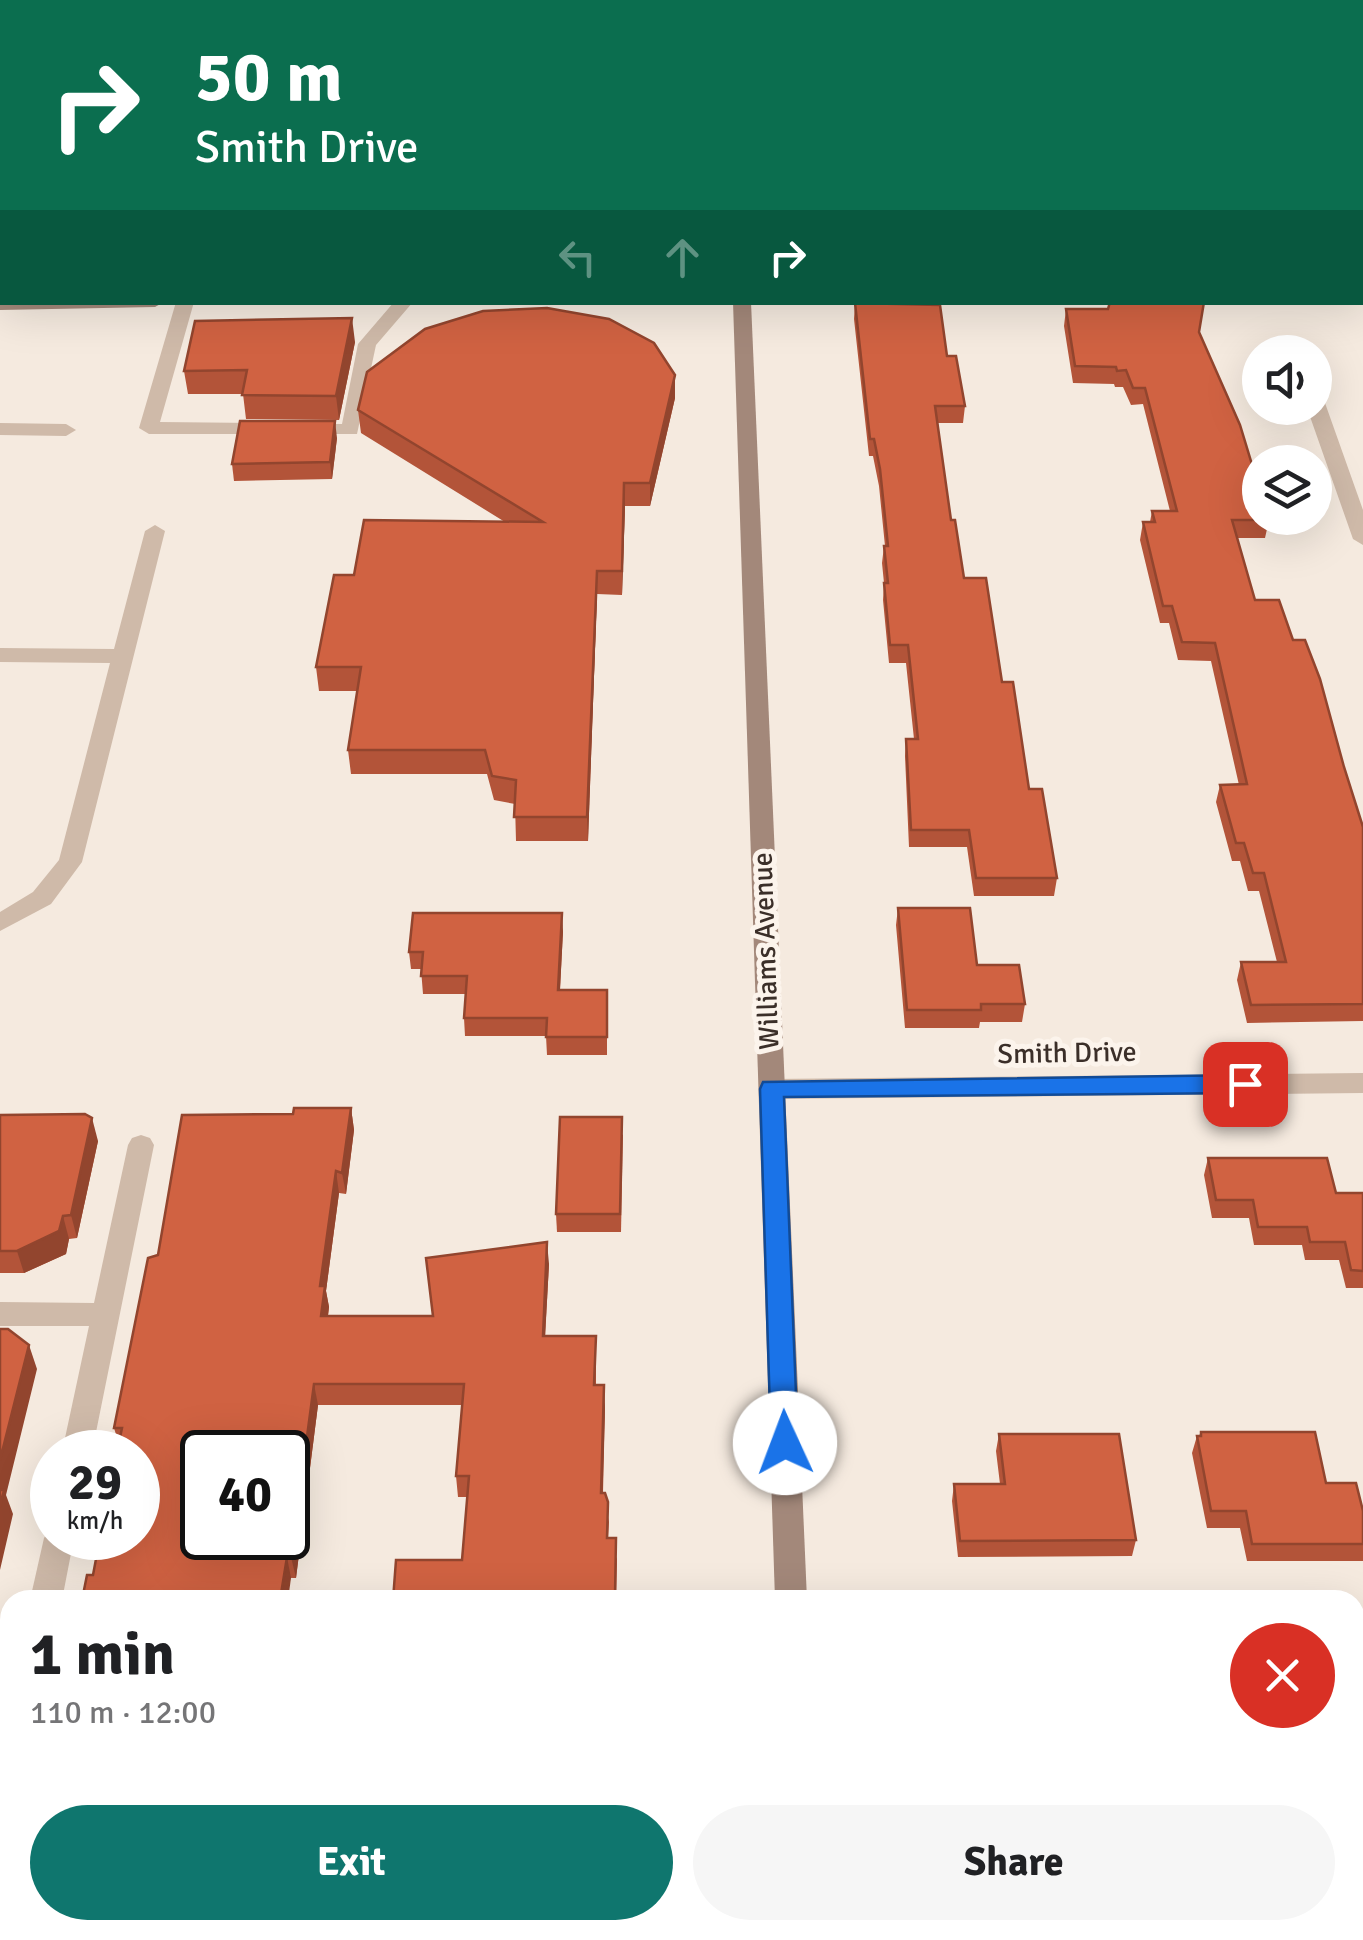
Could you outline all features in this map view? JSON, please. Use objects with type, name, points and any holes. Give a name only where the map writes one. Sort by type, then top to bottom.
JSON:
[{"type":"street","points":[[185,305],[149,428],[350,430],[367,344],[401,305]]},
{"type":"street","name":"Williams Avenue","points":[[742,305],[791,1590]]},
{"type":"street","points":[[1323,425],[1363,539]]},
{"type":"street","points":[[0,430],[66,430]]},
{"type":"street","points":[[0,923],[42,898],[70,862],[155,531]]},
{"type":"street","points":[[0,656],[123,656]]},
{"type":"street","name":"Smith Drive","points":[[772,1089],[1363,1083]]},
{"type":"street","points":[[82,1430],[141,1145]]},
{"type":"street","points":[[0,1314],[106,1315]]},
{"type":"street","points":[[48,1590],[54,1560]]},
{"type":"building","points":[[855,305],[940,305],[947,356],[956,356],[965,406],[935,406],[951,520],[955,520],[964,578],[986,578],[1002,682],[1013,682],[1029,789],[1042,789],[1057,878],[976,878],[969,830],[911,830],[906,739],[918,739],[908,645],[890,645],[884,583],[888,583],[884,546],[888,546],[880,469],[874,439],[870,439]]},
{"type":"building","points":[[1204,305],[1199,332],[1246,445],[1242,445],[1242,520],[1232,520],[1255,600],[1279,600],[1293,640],[1305,640],[1363,827],[1363,1004],[1251,1005],[1241,962],[1286,962],[1264,873],[1253,873],[1244,843],[1236,843],[1220,785],[1247,784],[1215,643],[1182,642],[1172,606],[1163,606],[1143,522],[1155,522],[1152,511],[1177,511],[1145,388],[1133,388],[1126,370],[1075,366],[1066,309]]},
{"type":"building","points":[[547,308],[609,319],[654,343],[675,375],[650,483],[624,483],[622,571],[597,571],[587,817],[514,817],[516,780],[492,776],[485,750],[348,750],[361,667],[316,667],[334,575],[354,575],[364,520],[543,522],[358,410],[367,372],[425,329],[483,311]]},
{"type":"building","points":[[352,318],[336,396],[242,395],[247,370],[184,371],[195,321]]},
{"type":"building","points":[[240,421],[335,421],[330,462],[232,464]]},
{"type":"building","points":[[898,908],[970,908],[977,965],[1019,965],[1025,1004],[981,1004],[981,1010],[907,1010]]},
{"type":"building","points":[[413,913],[562,913],[558,990],[607,990],[607,1037],[546,1037],[547,1018],[464,1018],[467,976],[421,976],[423,952],[409,952]]},
{"type":"building","points":[[294,1108],[351,1108],[342,1173],[336,1171],[320,1286],[325,1286],[321,1316],[433,1316],[426,1258],[547,1242],[543,1336],[596,1336],[594,1385],[604,1385],[601,1493],[605,1493],[608,1502],[607,1538],[616,1538],[615,1590],[394,1590],[396,1560],[462,1560],[469,1476],[456,1476],[464,1384],[314,1384],[308,1430],[180,1430],[180,1560],[287,1560],[282,1590],[84,1590],[96,1560],[160,1560],[160,1430],[114,1428],[148,1258],[158,1255],[182,1115],[293,1114]]},
{"type":"building","points":[[85,1114],[92,1118],[71,1215],[63,1216],[59,1231],[17,1251],[0,1251],[0,1115]]},
{"type":"building","points":[[560,1117],[622,1117],[620,1214],[556,1214]]},
{"type":"building","points":[[1208,1158],[1327,1158],[1336,1193],[1363,1193],[1363,1271],[1351,1270],[1345,1242],[1310,1242],[1307,1227],[1258,1227],[1253,1200],[1216,1200]]},
{"type":"building","points":[[0,1329],[8,1329],[29,1345],[0,1460]]},
{"type":"building","points":[[1201,1432],[1315,1432],[1326,1483],[1356,1483],[1363,1511],[1363,1544],[1252,1544],[1246,1511],[1211,1511],[1197,1436]]},
{"type":"building","points":[[999,1434],[1119,1434],[1136,1540],[960,1541],[954,1484],[1005,1484]]},
{"type":"route","points":[[785,1443],[772,1089],[1245,1084]]}]
